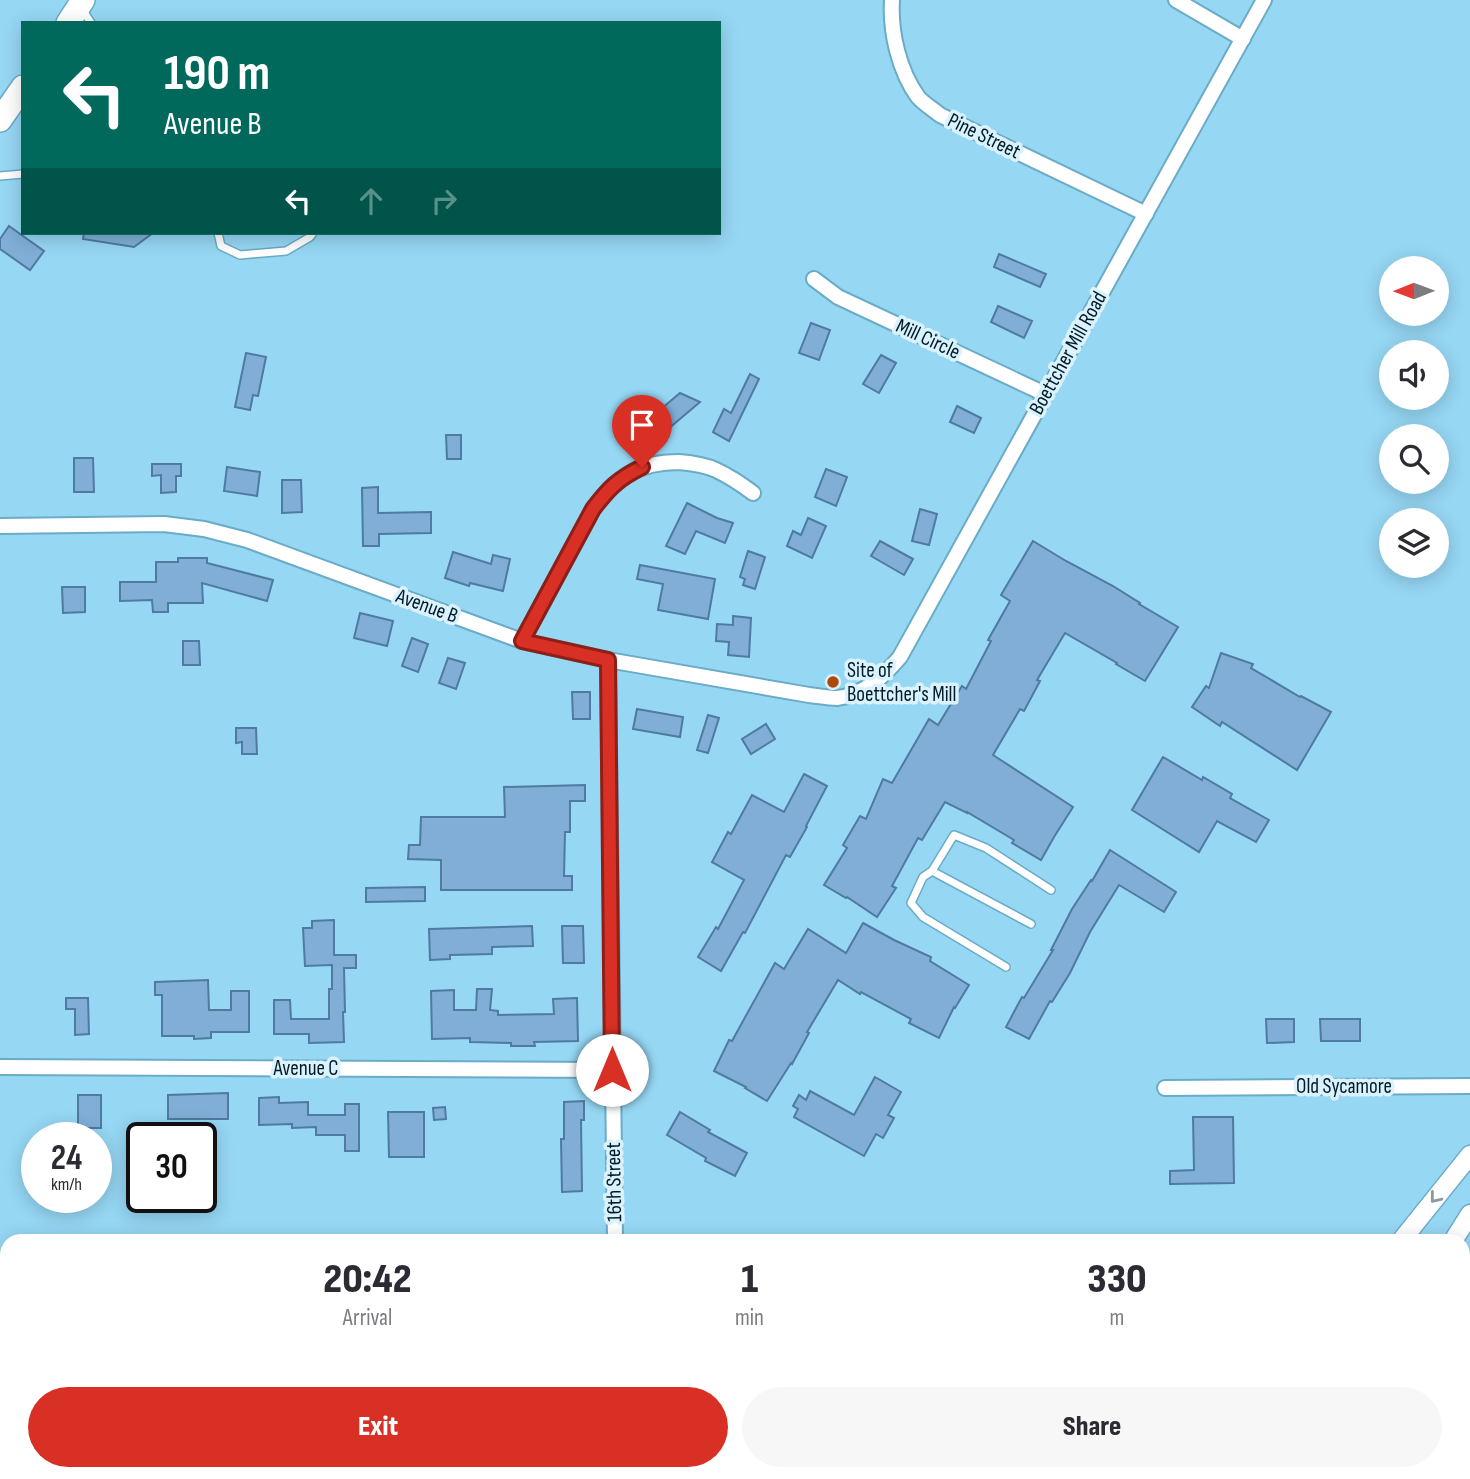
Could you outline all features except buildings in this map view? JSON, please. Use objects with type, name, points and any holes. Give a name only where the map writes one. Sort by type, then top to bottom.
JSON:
[{"type":"main road","points":[[0,120],[21,90]]},
{"type":"street","name":"Pine Street","points":[[892,0],[891,14],[896,45],[905,75],[920,99],[940,115],[1146,214]]},
{"type":"street","points":[[1176,0],[1243,39]]},
{"type":"street","name":"Boettcher Mill Road","points":[[856,694],[873,684],[900,657],[1264,0]]},
{"type":"street","name":"Mill Circle","points":[[814,279],[838,297],[1045,394]]},
{"type":"street","points":[[522,641],[593,509],[607,490],[624,476],[653,464],[690,463],[714,469],[733,478],[753,493]]},
{"type":"street","name":"Avenue B","points":[[0,526],[164,524],[204,529],[247,540],[522,641],[608,660],[809,695],[835,698],[856,694]]},
{"type":"street","name":"16th Street","points":[[608,660],[615,1234]]},
{"type":"street","name":"Avenue C","points":[[0,1067],[612,1070]]},
{"type":"street","name":"Old Sycamore","points":[[1165,1088],[1470,1086]]},
{"type":"street","points":[[1407,1234],[1470,1155]]},
{"type":"street","points":[[1457,1234],[1470,1214]]},
{"type":"lane","points":[[0,176],[21,174]]},
{"type":"lane","points":[[218,235],[221,246],[240,255],[286,251],[312,235]]},
{"type":"lane","points":[[1006,967],[923,917],[911,903],[923,877],[932,871],[954,835],[986,848],[1051,890]]},
{"type":"lane","points":[[932,871],[1031,924]]},
{"type":"place","name":"Site of Boettcher's Mill","points":[[833,682]]},
{"type":"route","points":[[612,1070],[608,660],[522,641],[593,509],[607,490],[624,476],[642,467]]}]
